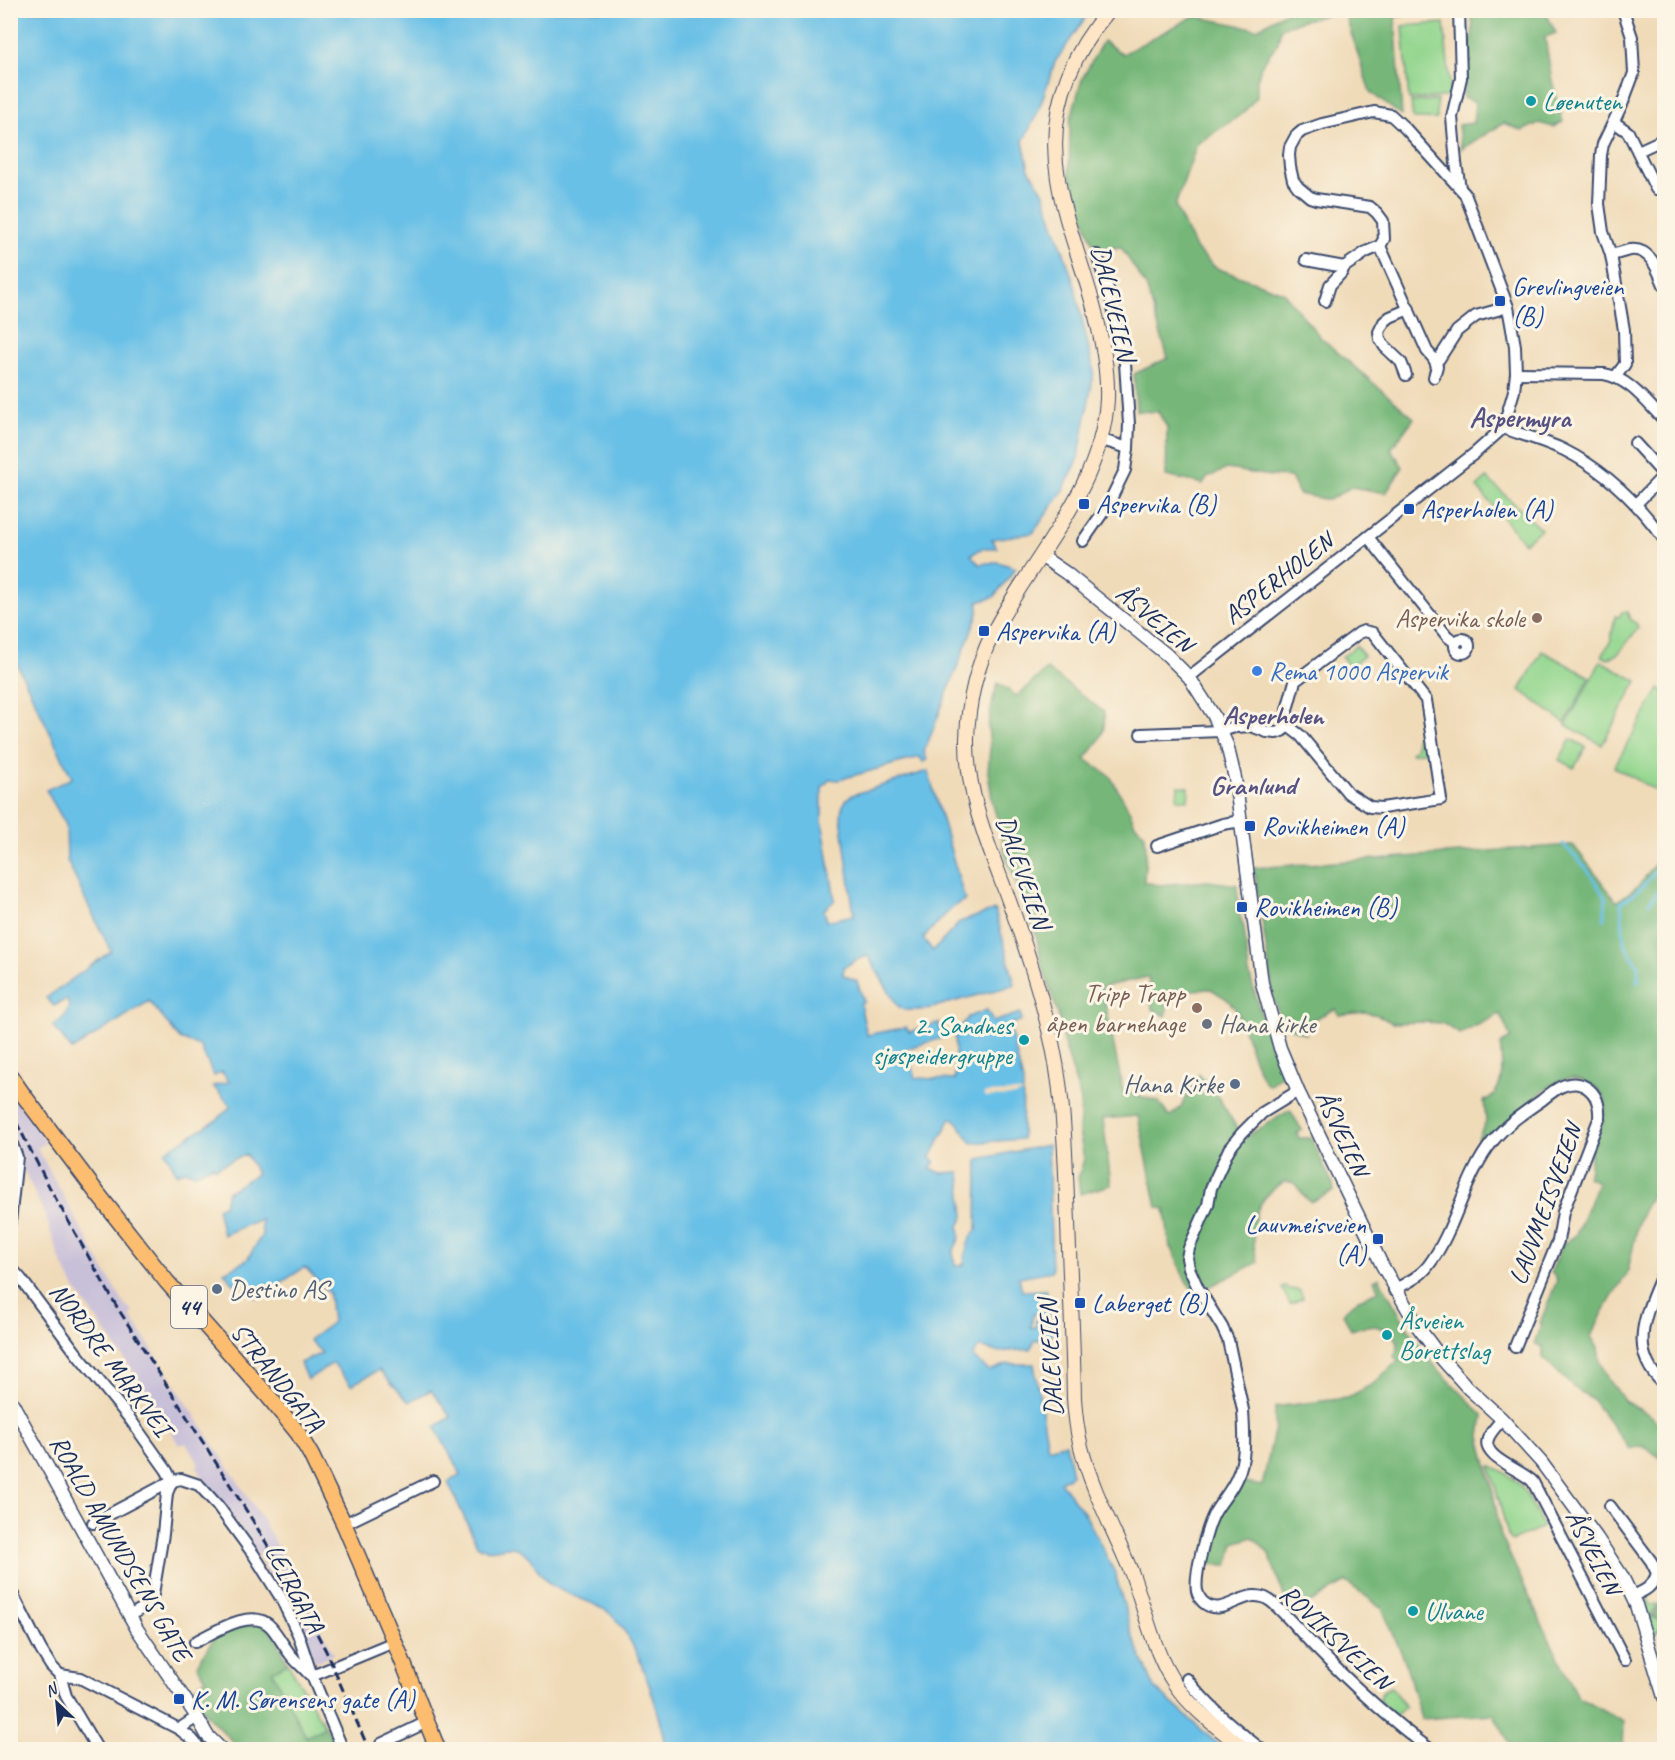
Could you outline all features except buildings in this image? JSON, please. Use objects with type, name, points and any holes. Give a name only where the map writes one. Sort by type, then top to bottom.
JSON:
[{"type":"main road","name":"DALEVEIEN","points":[[1109,10],[1077,54],[1064,82],[1055,134],[1058,179],[1101,336],[1107,373],[1107,400],[1102,440],[1084,485],[1004,613],[983,657],[969,714],[968,765],[976,805],[1030,964],[1049,1028],[1057,1071],[1066,1156],[1074,1398],[1078,1433],[1092,1480],[1132,1575],[1170,1676],[1193,1706],[1245,1749]]},
{"type":"main road","name":"STRANDGATA","points":[[10,1076],[96,1193],[167,1282],[298,1433],[344,1524],[438,1749]]},
{"type":"street","points":[[1459,10],[1461,78],[1452,117],[1460,189]]},
{"type":"street","points":[[1616,376],[1624,364],[1624,330],[1611,255],[1603,232],[1599,204],[1603,144],[1634,73],[1632,37],[1624,13]]},
{"type":"street","points":[[1325,301],[1330,285],[1344,267],[1358,256],[1380,246],[1384,238],[1383,221],[1370,207],[1316,200],[1310,197],[1293,180],[1289,155],[1296,136],[1302,131],[1374,112],[1391,115],[1465,194],[1508,307],[1515,346],[1516,373],[1514,391],[1503,428],[1564,450],[1598,471],[1636,504],[1665,539]]},
{"type":"street","points":[[1614,122],[1628,132],[1656,189]]},
{"type":"street","points":[[1638,151],[1665,139]]},
{"type":"street","points":[[1380,246],[1427,351],[1437,366],[1434,377]]},
{"type":"street","points":[[1611,255],[1631,249],[1643,251],[1650,258],[1665,285]]},
{"type":"street","name":"DALEVEIEN","points":[[1083,541],[1108,505],[1125,470],[1128,448],[1129,424],[1125,363],[1116,316],[1097,255]]},
{"type":"street","points":[[1306,260],[1344,267]]},
{"type":"street","points":[[1434,359],[1439,358],[1458,331],[1476,316],[1508,307]]},
{"type":"street","points":[[1406,375],[1401,362],[1385,347],[1379,332],[1384,322],[1390,317],[1409,309]]},
{"type":"street","points":[[1516,373],[1616,376],[1665,420]]},
{"type":"street","name":"ASPERHOLEN","points":[[1189,677],[1503,428]]},
{"type":"street","points":[[1102,440],[1128,448]]},
{"type":"street","points":[[1635,444],[1665,475],[1636,504]]},
{"type":"street","name":"ASPERHOLEN","points":[[1368,537],[1447,636],[1456,643]]},
{"type":"street","name":"ÅSVEIEN","points":[[1041,556],[1167,655],[1189,677],[1207,704],[1221,730],[1232,762],[1262,983],[1280,1048],[1298,1090],[1394,1290],[1418,1328],[1468,1388],[1502,1419],[1541,1462],[1616,1567],[1632,1596],[1665,1697]]},
{"type":"street","points":[[1369,631],[1426,700],[1441,799],[1382,808],[1370,807],[1348,793],[1301,736],[1288,726],[1287,710],[1295,681],[1359,633],[1369,631]]},
{"type":"street","points":[[1141,734],[1221,730],[1251,726],[1276,733],[1288,726]]},
{"type":"street","points":[[1157,846],[1223,824],[1241,821]]},
{"type":"street","name":"LAUVMEISVEIEN","points":[[1394,1290],[1414,1279],[1427,1268],[1440,1247],[1481,1159],[1492,1142],[1507,1126],[1554,1090],[1574,1083],[1584,1086],[1595,1095],[1600,1108],[1599,1119],[1563,1212],[1558,1241],[1515,1347]]},
{"type":"street","name":"ROVIKSVEIEN","points":[[1298,1090],[1262,1113],[1230,1149],[1211,1188],[1208,1205],[1189,1248],[1187,1258],[1189,1268],[1228,1340],[1244,1421],[1242,1462],[1237,1478],[1215,1511],[1207,1528],[1196,1582],[1197,1592],[1201,1600],[1209,1607],[1218,1609],[1255,1595],[1263,1596],[1272,1602],[1351,1683],[1392,1720],[1431,1749]]},
{"type":"street","points":[[10,1139],[17,1157],[10,1222]]},
{"type":"street","name":"NORDRE MARKVEI","points":[[10,1267],[130,1419],[172,1481]]},
{"type":"street","points":[[1665,1270],[1647,1312],[1642,1336],[1645,1356],[1650,1367],[1665,1384]]},
{"type":"street","name":"ROALD AMUNDSENS GATE","points":[[10,1399],[129,1616],[207,1735],[222,1749]]},
{"type":"street","name":"ÅSVEIEN","points":[[1502,1419],[1488,1439],[1487,1448],[1497,1460],[1528,1476],[1533,1482],[1625,1660]]},
{"type":"street","name":"LEIRGATA","points":[[172,1481],[181,1479],[200,1485],[254,1555],[281,1598],[298,1634],[312,1676],[343,1749]]},
{"type":"street","points":[[93,1523],[172,1481]]},
{"type":"street","points":[[129,1616],[143,1608],[153,1594],[167,1493],[172,1481]]},
{"type":"street","points":[[344,1524],[433,1481]]},
{"type":"street","name":"ÅSVEIEN","points":[[1610,1506],[1657,1573],[1650,1588],[1632,1596]]},
{"type":"street","points":[[10,1588],[41,1650],[60,1675],[66,1696],[98,1749]]},
{"type":"street","points":[[195,1642],[228,1624],[243,1619],[269,1624],[292,1656],[312,1676],[394,1641]]},
{"type":"street","points":[[60,1675],[80,1678],[179,1729],[201,1749]]},
{"type":"street","points":[[1187,1679],[1226,1721],[1262,1749]]},
{"type":"street","points":[[179,1729],[197,1717]]},
{"type":"street","name":"ROALD AMUNDSENS GATE","points":[[197,1717],[231,1749]]},
{"type":"street","points":[[381,1744],[427,1722]]},
{"type":"shaded area","points":[[10,1093],[37,1127],[45,1143],[37,1148],[102,1266],[126,1307],[130,1308],[133,1313],[131,1317],[259,1514],[334,1654],[318,1661],[314,1660],[259,1556],[203,1479],[197,1466],[199,1464],[186,1443],[179,1445],[150,1395],[74,1287],[60,1260],[46,1218],[22,1166],[22,1157],[11,1135]]},
{"type":"green space","points":[[1287,11],[1344,11],[1300,21],[1281,28],[1278,43],[1262,64],[1257,80],[1257,97],[1242,114],[1197,144],[1175,206],[1195,248],[1216,268],[1283,292],[1321,338],[1414,418],[1391,449],[1403,467],[1386,493],[1351,487],[1329,500],[1299,494],[1291,477],[1227,469],[1208,477],[1203,484],[1166,476],[1167,427],[1158,412],[1136,411],[1134,374],[1168,358],[1146,286],[1121,247],[1095,250],[1069,175],[1070,121],[1082,79],[1103,41],[1123,54],[1194,16],[1257,29]]},
{"type":"green space","points":[[1344,11],[1433,11],[1395,17],[1402,116],[1370,92]]},
{"type":"green space","points":[[1471,11],[1545,11],[1556,33],[1545,37],[1552,81],[1563,122],[1553,127],[1539,123],[1522,131],[1504,123],[1461,149],[1458,125],[1473,123],[1475,102],[1463,98],[1473,28]]},
{"type":"green space","points":[[1444,23],[1451,96],[1409,100],[1403,26]]},
{"type":"green space","points":[[1437,100],[1437,119],[1413,119],[1411,102]]},
{"type":"green space","points":[[1487,478],[1541,529],[1524,543],[1477,487]]},
{"type":"green space","points":[[1622,612],[1627,612],[1638,628],[1619,653],[1608,659],[1602,656],[1611,640],[1615,616],[1619,617]]},
{"type":"green space","points":[[1356,646],[1364,656],[1350,667],[1342,657]]},
{"type":"green space","points":[[1542,651],[1590,677],[1565,723],[1520,690]]},
{"type":"green space","points":[[1601,661],[1637,681],[1602,745],[1566,725]]},
{"type":"green space","points":[[1047,669],[1104,712],[1103,732],[1098,743],[1085,759],[1110,776],[1135,824],[1145,834],[1144,882],[1159,885],[1208,881],[1237,885],[1249,973],[1282,1074],[1269,1085],[1265,1083],[1253,1057],[1242,1022],[1227,999],[1211,989],[1189,990],[1167,1006],[1166,1016],[1152,1009],[1148,977],[1102,987],[1123,1091],[1159,1102],[1169,1117],[1180,1108],[1199,1074],[1220,1100],[1244,1138],[1290,1110],[1302,1130],[1297,1134],[1299,1138],[1311,1138],[1333,1185],[1334,1191],[1311,1202],[1294,1183],[1285,1181],[1276,1187],[1263,1200],[1256,1214],[1253,1232],[1254,1250],[1258,1262],[1198,1293],[1185,1279],[1172,1248],[1170,1248],[1165,1209],[1157,1207],[1138,1116],[1103,1119],[1111,1185],[1080,1194],[1078,1178],[1084,1159],[1079,1131],[1081,1101],[1041,961],[1037,938],[1005,853],[993,805],[988,772],[990,748],[988,726],[998,683],[1017,696]]},
{"type":"green space","points":[[1659,689],[1664,692],[1664,795],[1614,767]]},
{"type":"green space","points":[[1426,734],[1429,751],[1411,753],[1416,746],[1416,736]]},
{"type":"green space","points":[[1571,739],[1586,747],[1574,768],[1559,760]]},
{"type":"green space","points":[[1178,786],[1189,787],[1188,800],[1177,799]]},
{"type":"green space","points":[[1572,845],[1617,902],[1640,884],[1664,851],[1664,1185],[1653,1192],[1639,1219],[1627,1275],[1591,1337],[1598,1348],[1600,1361],[1608,1380],[1624,1401],[1648,1414],[1664,1428],[1664,1466],[1660,1457],[1642,1446],[1630,1449],[1592,1399],[1573,1387],[1543,1358],[1543,1347],[1534,1343],[1557,1279],[1551,1272],[1563,1244],[1576,1235],[1598,1182],[1587,1177],[1590,1169],[1590,1155],[1604,1115],[1603,1096],[1597,1088],[1584,1081],[1570,1079],[1560,1081],[1530,1101],[1485,1143],[1478,1139],[1486,1121],[1484,1101],[1496,1091],[1500,1084],[1502,1068],[1500,1044],[1511,1038],[1500,1014],[1460,1034],[1442,1023],[1392,1023],[1378,1015],[1364,1012],[1339,1015],[1335,1009],[1301,1025],[1306,1034],[1282,1025],[1274,999],[1254,868]]},
{"type":"green space","points":[[1379,1278],[1406,1325],[1432,1363],[1483,1415],[1480,1437],[1501,1536],[1578,1697],[1624,1722],[1623,1749],[1513,1749],[1493,1714],[1421,1719],[1405,1661],[1382,1608],[1346,1582],[1300,1609],[1284,1596],[1269,1554],[1253,1537],[1234,1543],[1228,1565],[1205,1564],[1209,1536],[1220,1511],[1241,1482],[1262,1486],[1275,1427],[1275,1407],[1347,1398],[1373,1384],[1398,1361],[1394,1356],[1398,1345],[1395,1336],[1372,1326],[1351,1330],[1343,1313],[1359,1299],[1379,1291],[1374,1280]]},
{"type":"green space","points":[[1286,1286],[1288,1290],[1300,1291],[1303,1298],[1290,1304],[1282,1288]]},
{"type":"green space","points":[[1490,1466],[1501,1470],[1517,1482],[1529,1498],[1543,1527],[1512,1541],[1509,1539]]},
{"type":"green space","points":[[1664,1598],[1664,1620],[1652,1618]]},
{"type":"green space","points":[[1648,1599],[1651,1606],[1657,1604],[1658,1606],[1650,1616],[1664,1620],[1664,1624],[1657,1633],[1652,1633],[1644,1606]]},
{"type":"green space","points":[[258,1623],[272,1629],[288,1663],[272,1671],[306,1737],[325,1727],[341,1749],[240,1749],[204,1712],[189,1692],[206,1678],[197,1665],[216,1635],[228,1628]]},
{"type":"green space","points":[[288,1663],[325,1727],[307,1738],[271,1670]]},
{"type":"green space","points":[[1391,1687],[1405,1707],[1395,1716],[1380,1702],[1382,1692]]},
{"type":"water","points":[[11,11],[1090,11],[1055,62],[1038,112],[1023,141],[1029,169],[1043,191],[1074,283],[1094,372],[1078,460],[1062,492],[1033,533],[992,539],[997,548],[982,548],[971,555],[979,564],[998,562],[1016,568],[994,597],[978,602],[978,614],[924,752],[927,760],[923,762],[920,757],[838,780],[830,779],[822,788],[822,820],[835,900],[824,910],[827,921],[854,915],[841,817],[845,802],[852,795],[928,771],[965,900],[952,908],[923,938],[933,951],[960,922],[995,910],[1015,985],[923,1010],[904,1010],[897,1005],[868,956],[844,967],[843,975],[857,981],[864,1002],[860,1003],[867,1035],[906,1027],[909,1032],[939,1023],[942,1038],[905,1049],[916,1078],[955,1080],[955,1036],[968,1017],[987,1010],[993,1022],[1020,1013],[1022,1020],[1009,1025],[1023,1082],[1022,1139],[972,1143],[956,1121],[951,1118],[931,1157],[935,1161],[930,1169],[942,1173],[960,1172],[964,1217],[959,1226],[960,1237],[953,1252],[955,1265],[964,1265],[969,1241],[977,1230],[978,1159],[1048,1145],[1052,1271],[1019,1277],[1022,1291],[1046,1290],[1051,1314],[1033,1314],[1031,1327],[1036,1327],[1036,1319],[1050,1318],[1052,1336],[1034,1341],[1031,1349],[997,1352],[980,1347],[972,1356],[989,1371],[1008,1364],[1034,1364],[1048,1448],[1066,1443],[1072,1475],[1060,1482],[1085,1514],[1115,1573],[1133,1638],[1155,1688],[1223,1749],[667,1749],[646,1676],[638,1656],[619,1623],[595,1604],[550,1584],[522,1551],[511,1547],[488,1549],[477,1545],[448,1482],[461,1475],[435,1427],[451,1417],[431,1390],[409,1402],[379,1370],[351,1385],[333,1363],[307,1380],[300,1363],[322,1353],[309,1340],[332,1323],[329,1293],[305,1267],[257,1298],[245,1279],[235,1285],[224,1272],[247,1260],[262,1235],[261,1219],[223,1235],[217,1208],[224,1205],[227,1192],[257,1174],[246,1154],[215,1168],[213,1165],[194,1174],[185,1170],[177,1174],[165,1151],[218,1119],[231,1106],[213,1086],[229,1082],[222,1072],[214,1076],[200,1046],[180,1039],[149,1001],[72,1050],[53,1026],[64,1017],[69,1007],[67,999],[54,1006],[46,998],[111,951],[67,860],[66,825],[46,790],[72,778],[11,652]]},
{"type":"pier","points":[[1022,1092],[1016,1096],[985,1097],[985,1093]]},
{"type":"waterway","points":[[1563,844],[1587,869],[1606,899],[1604,920]]},
{"type":"waterway","points":[[1638,982],[1638,966],[1624,943],[1621,903],[1642,887],[1664,861]]},
{"type":"waterway","points":[[1649,903],[1664,882]]},
{"type":"railway","points":[[10,1110],[52,1192],[117,1307],[294,1589],[326,1651],[369,1750]]},
{"type":"place","name":"Løenuten","points":[[1531,101]]},
{"type":"place","name":"Grevlingveien (B)","points":[[1500,301]]},
{"type":"place","name":"Aspervika (B)","points":[[1084,504]]},
{"type":"place","name":"Asperholen (A)","points":[[1409,509]]},
{"type":"place","name":"Aspervika skole","points":[[1537,618]]},
{"type":"place","name":"Aspervika (A)","points":[[984,631]]},
{"type":"place","name":"Rema 1000 Aspervik","points":[[1257,671]]},
{"type":"place","name":"Rovikheimen (A)","points":[[1250,826]]},
{"type":"place","name":"Rovikheimen (B)","points":[[1242,907]]},
{"type":"place","name":"Tripp Trapp åpen barnehage","points":[[1197,1008]]},
{"type":"place","name":"Hana kirke","points":[[1207,1024]]},
{"type":"place","name":"2. Sandnes sjøspeidergruppe","points":[[1024,1040]]},
{"type":"place","name":"Hana Kirke","points":[[1235,1084]]},
{"type":"place","name":"Lauvmeisveien (A)","points":[[1378,1239]]},
{"type":"place","name":"Destino AS","points":[[217,1289]]},
{"type":"place","name":"Laberget (B)","points":[[1080,1303]]},
{"type":"place","name":"Åsveien Borettslag","points":[[1387,1335]]},
{"type":"place","name":"Ulvane","points":[[1413,1611]]},
{"type":"place","name":"K. M. Sørensens gate (A)","points":[[179,1699]]},
{"type":"district","name":"Aspermyra","points":[[1520,417]]},
{"type":"district","name":"Asperholen","points":[[1273,715]]},
{"type":"district","name":"Granlund","points":[[1253,785]]}]
